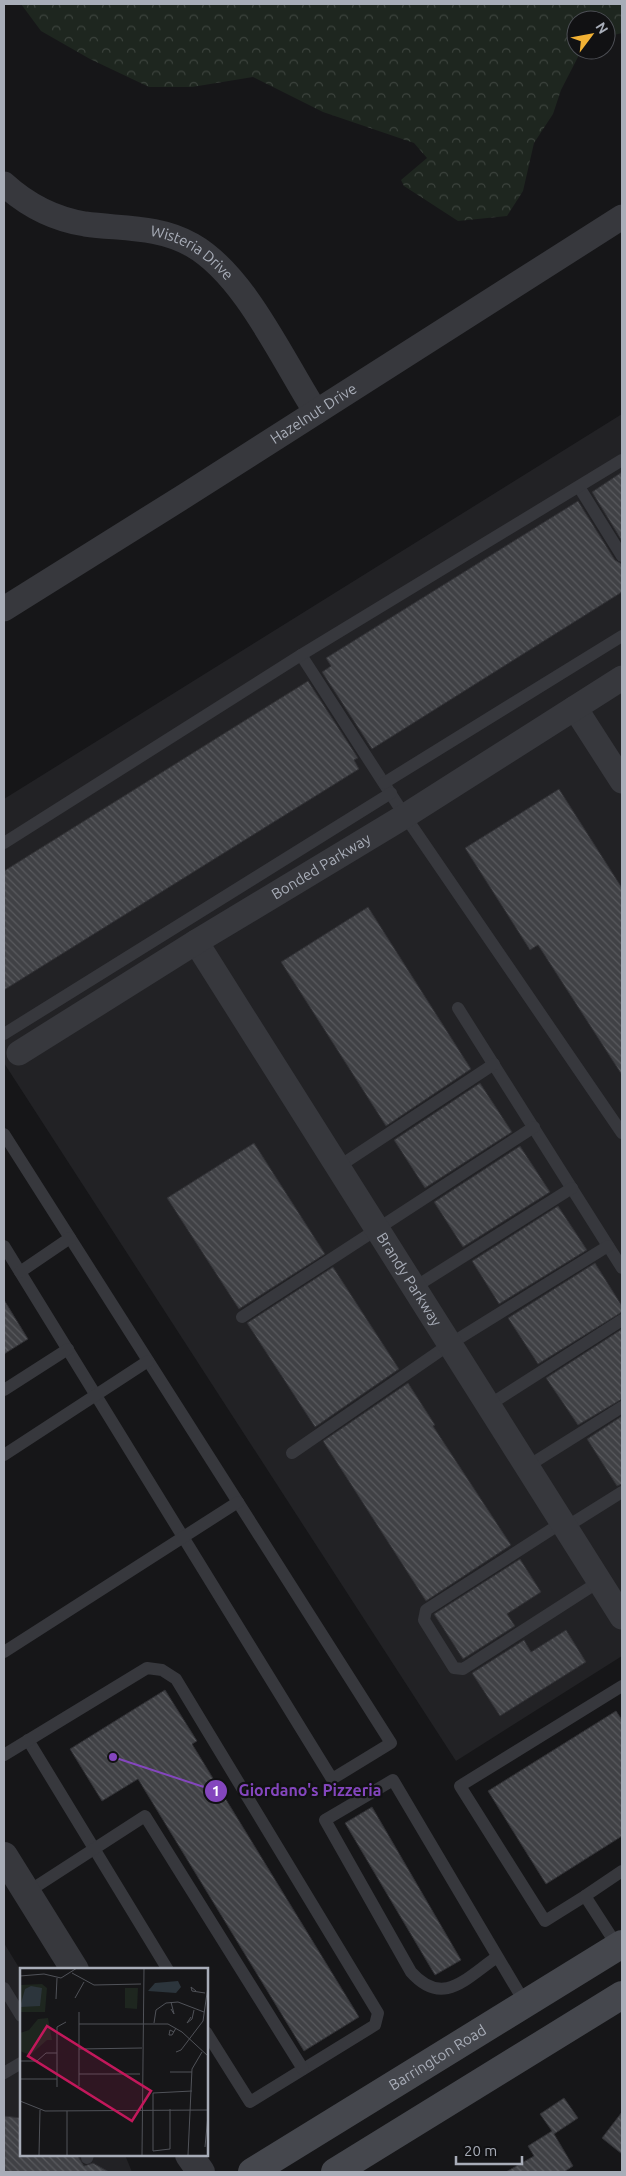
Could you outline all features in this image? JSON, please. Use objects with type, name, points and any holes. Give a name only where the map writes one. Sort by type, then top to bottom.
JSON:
[{"type":"main road","name":"Barrington Road","points":[[252,2172],[620,1945]]},
{"type":"main road","points":[[335,2172],[622,1995]]},
{"type":"street","name":"Wisteria Drive","points":[[4,184],[25,202],[50,215],[84,224],[153,230],[181,240],[203,252],[227,275],[248,300],[316,412]]},
{"type":"street","name":"Hazelnut Drive","points":[[4,609],[622,217]]},
{"type":"street","name":"Bonded Parkway","points":[[9,1042],[190,932],[405,816],[622,678]]},
{"type":"street","points":[[575,708],[618,767]]},
{"type":"street","name":"Brandy Parkway","points":[[190,932],[622,1617]]},
{"type":"street","points":[[4,1856],[74,1968]]},
{"type":"street","points":[[191,2156],[201,2172]]},
{"type":"lane","points":[[4,843],[301,654],[622,460]]},
{"type":"lane","points":[[580,487],[622,556]]},
{"type":"lane","points":[[190,932],[388,788],[622,636]]},
{"type":"lane","points":[[301,654],[405,816],[622,1133]]},
{"type":"lane","points":[[458,1008],[622,1268]]},
{"type":"lane","points":[[338,1167],[494,1064]]},
{"type":"lane","points":[[242,1317],[534,1127]]},
{"type":"lane","points":[[4,1134],[391,1742],[332,1779],[4,1246]]},
{"type":"lane","points":[[415,1287],[572,1188]]},
{"type":"lane","points":[[20,1272],[70,1238]]},
{"type":"lane","points":[[292,1453],[450,1344],[608,1246]]},
{"type":"lane","points":[[489,1405],[622,1320]]},
{"type":"lane","points":[[4,1390],[68,1349]]},
{"type":"lane","points":[[4,1455],[148,1361]]},
{"type":"lane","points":[[528,1466],[622,1407]]},
{"type":"lane","points":[[600,1581],[464,1669],[454,1668],[424,1620],[426,1610],[622,1492]]},
{"type":"lane","points":[[4,1652],[238,1502]]},
{"type":"lane","points":[[4,1755],[147,1668],[162,1670],[176,1679],[378,2013],[374,2025],[250,2102],[208,2035]]},
{"type":"lane","points":[[622,1688],[460,1786],[545,1921],[622,1871]]},
{"type":"lane","points":[[28,1740],[167,1968]]},
{"type":"lane","points":[[497,1957],[455,1986],[443,1990],[421,1984],[411,1972],[326,1820],[393,1780],[525,2003]]},
{"type":"lane","points":[[26,1893],[145,1816],[303,2069]]},
{"type":"lane","points":[[585,1896],[620,1945]]},
{"type":"lane","points":[[4,1988],[20,2014]]},
{"type":"lane","points":[[4,2074],[20,2064]]},
{"type":"shaded area","points":[[622,414],[622,1656],[456,1761],[4,1063],[4,799]]},
{"type":"shaded area","points":[[4,1943],[20,1969],[20,2156],[125,2156],[132,2172],[4,2172]]},
{"type":"green space","points":[[21,4],[622,4],[622,33],[616,34],[616,10],[566,10],[566,60],[576,60],[561,90],[553,114],[534,143],[523,191],[507,216],[458,221],[404,186],[401,180],[427,158],[414,143],[323,112],[253,77],[192,87],[149,87],[90,59],[41,31]]},
{"type":"building","points":[[622,472],[622,541],[592,492]]},
{"type":"building","points":[[578,501],[615,560],[622,564],[622,592],[372,749],[322,672],[331,666],[326,658]]},
{"type":"building","points":[[308,681],[358,758],[354,760],[359,769],[4,990],[4,871]]},
{"type":"building","points":[[559,789],[622,888],[622,1075],[538,945],[530,950],[465,848]]},
{"type":"building","points":[[368,907],[471,1069],[386,1126],[281,962]]},
{"type":"building","points":[[480,1083],[512,1132],[425,1188],[394,1140]]},
{"type":"building","points":[[254,1143],[325,1254],[239,1309],[167,1198]]},
{"type":"building","points":[[520,1146],[550,1192],[463,1247],[434,1202]]},
{"type":"building","points":[[558,1206],[587,1250],[499,1304],[472,1261]]},
{"type":"building","points":[[595,1263],[622,1306],[622,1312],[538,1364],[508,1318]]},
{"type":"building","points":[[333,1267],[399,1369],[315,1427],[247,1323]]},
{"type":"building","points":[[4,1300],[28,1339],[4,1354]]},
{"type":"building","points":[[622,1329],[622,1399],[578,1425],[546,1378]]},
{"type":"building","points":[[408,1383],[435,1425],[433,1426],[511,1545],[426,1601],[323,1441]]},
{"type":"building","points":[[622,1416],[622,1484],[617,1486],[587,1439]]},
{"type":"building","points":[[520,1559],[541,1592],[507,1614],[515,1626],[463,1659],[434,1614]]},
{"type":"building","points":[[566,1630],[586,1662],[500,1716],[472,1673],[524,1640],[531,1652]]},
{"type":"building","points":[[165,1690],[197,1741],[192,1744],[359,2017],[304,2051],[138,1779],[102,1801],[70,1749]]},
{"type":"building","points":[[616,1711],[622,1720],[622,1836],[546,1884],[488,1791]]},
{"type":"building","points":[[372,1807],[461,1960],[435,1975],[345,1823]]},
{"type":"building","points":[[564,2098],[578,2118],[554,2134],[573,2166],[564,2172],[506,2172],[534,2156],[528,2146],[552,2131],[540,2114]]},
{"type":"building","points":[[622,2112],[622,2154],[602,2138]]},
{"type":"building","points":[[4,2116],[20,2118],[20,2156],[78,2156],[84,2166],[93,2163],[109,2172],[4,2172]]},
{"type":"place","name":"Giordano's Pizzeria","points":[[113,1757]]}]
